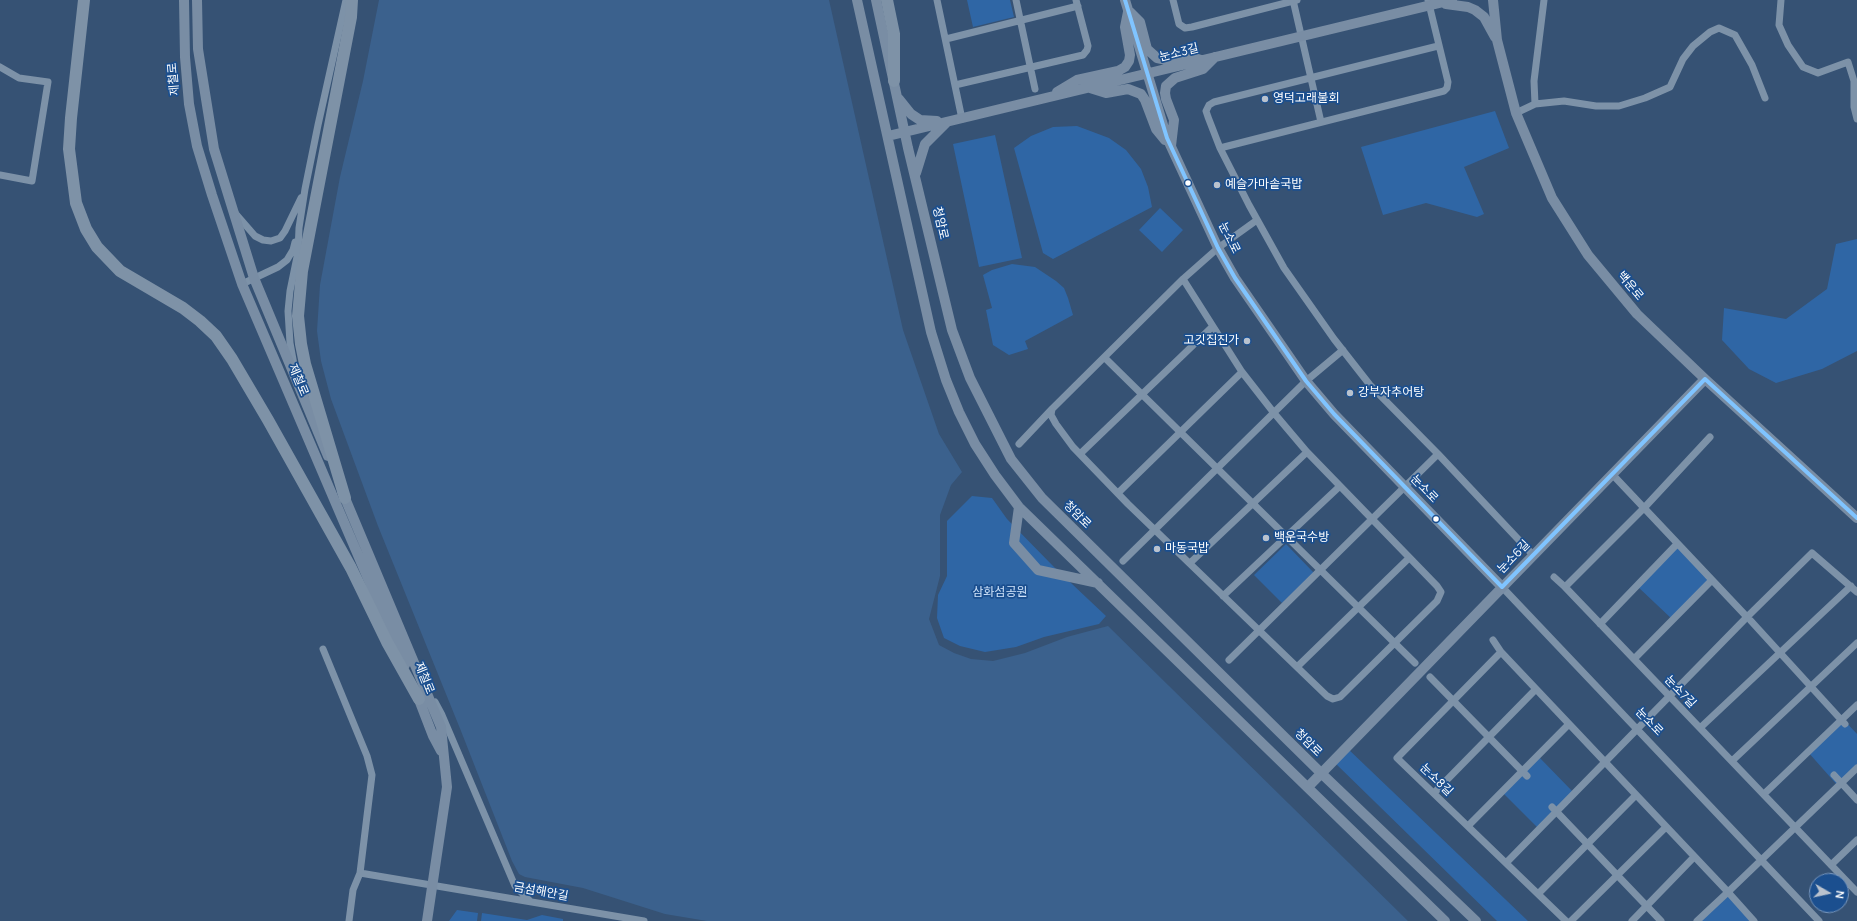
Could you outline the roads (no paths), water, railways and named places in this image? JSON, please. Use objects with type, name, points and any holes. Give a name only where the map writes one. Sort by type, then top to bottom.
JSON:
[{"type":"highway","points":[[84,0],[69,149],[76,203],[86,229],[97,247],[120,271],[183,308],[216,336],[247,384],[351,568],[387,642],[419,699]]},
{"type":"highway","points":[[345,498],[306,364],[301,344],[298,316],[300,285],[351,17],[352,0]]},
{"type":"highway","points":[[887,0],[894,34],[894,80]]},
{"type":"main road","name":"제철로","points":[[184,0],[185,57],[189,104],[197,146],[242,284],[419,699],[433,736],[443,755]]},
{"type":"main road","name":"제철로","points":[[197,0],[198,49],[214,149],[254,278],[441,727],[447,787],[427,921]]},
{"type":"main road","points":[[857,0],[931,332],[946,380],[959,412],[975,444],[995,475],[1019,507],[1445,921]]},
{"type":"main road","name":"청암로","points":[[876,0],[915,176],[952,330],[970,378],[1011,459],[1042,498],[1321,773],[1476,921]]},
{"type":"main road","name":"눈소로","points":[[1125,0],[1171,148],[1218,248],[1235,278],[1306,381],[1334,414],[1502,587]]},
{"type":"main road","name":"백운로","points":[[1493,0],[1498,40],[1516,113],[1552,198],[1588,255],[1637,314],[1705,379],[1857,518]]},
{"type":"main road","points":[[1449,1],[1446,4],[1468,7],[1484,16],[1498,40]]},
{"type":"main road","name":"눈소3길","points":[[888,136],[1302,36],[1429,3],[1449,1]]},
{"type":"main road","points":[[1128,10],[1140,22],[1147,49],[1157,58],[1167,60],[1185,55],[1203,60]]},
{"type":"main road","points":[[1049,98],[1077,80],[1118,71],[1125,67],[1129,61],[1130,55],[1125,27],[1128,10]]},
{"type":"main road","points":[[1171,148],[1174,120],[1164,93],[1166,86],[1175,78],[1203,69],[1215,57]]},
{"type":"main road","points":[[1088,88],[1106,92],[1128,89],[1141,94],[1145,100],[1156,129],[1171,148]]},
{"type":"main road","points":[[897,97],[911,114],[920,120],[947,122]]},
{"type":"main road","points":[[915,176],[925,144],[947,122]]},
{"type":"main road","name":"눈소6길","points":[[1308,787],[1705,379]]},
{"type":"main road","points":[[1019,507],[1014,543],[1038,570],[1098,583]]},
{"type":"street","points":[[296,381],[290,343],[288,311],[298,252],[299,228],[305,189],[346,0]]},
{"type":"street","points":[[937,0],[962,119]]},
{"type":"street","points":[[1016,0],[1035,89]]},
{"type":"street","points":[[1173,0],[1179,24],[1185,28],[1294,0],[1321,122]]},
{"type":"street","points":[[1535,104],[1534,81],[1544,0]]},
{"type":"street","points":[[1781,0],[1779,25],[1788,45],[1803,66],[1818,73],[1848,62],[1854,81],[1854,107],[1857,119]]},
{"type":"street","points":[[946,39],[1020,20],[1077,3],[1088,46],[1083,55],[955,85]]},
{"type":"street","points":[[1220,148],[1444,91],[1447,88],[1448,82],[1438,46],[1429,3]]},
{"type":"street","points":[[1516,113],[1535,104],[1564,101],[1596,106],[1619,106],[1645,98],[1670,86],[1683,59],[1693,46],[1710,32],[1719,28],[1736,35],[1752,65],[1764,98]]},
{"type":"street","points":[[1438,46],[1209,104],[1206,111],[1220,148],[1257,220],[1284,268],[1343,350],[1370,385],[1438,454],[1533,555]]},
{"type":"street","points":[[0,67],[20,78],[48,82],[32,181],[0,175]]},
{"type":"street","points":[[228,196],[234,211],[255,236],[263,240],[271,241],[280,238],[285,231],[305,189]]},
{"type":"street","points":[[1019,444],[1052,409],[1183,279],[1218,248],[1257,220]]},
{"type":"street","points":[[242,284],[278,267],[286,260],[293,250],[299,228]]},
{"type":"street","points":[[1052,409],[1051,415],[1056,424],[1080,454],[1223,596],[1327,696],[1333,699],[1340,697],[1395,643],[1437,601],[1441,592],[1437,586],[1307,452],[1274,413],[1242,372],[1212,327],[1183,279]]},
{"type":"street","points":[[1080,454],[1212,327]]},
{"type":"street","points":[[1123,561],[1306,381],[1343,350]]},
{"type":"street","points":[[1105,358],[1415,663]]},
{"type":"street","points":[[1118,493],[1242,372]]},
{"type":"street","points":[[1565,587],[1644,508],[1710,437]]},
{"type":"street","points":[[1190,563],[1307,452]]},
{"type":"street","points":[[1229,660],[1438,454]]},
{"type":"street","points":[[1612,474],[1749,619],[1843,722]]},
{"type":"street","points":[[1223,596],[1340,486]]},
{"type":"street","points":[[1600,624],[1677,544]]},
{"type":"street","points":[[1506,863],[1554,810],[1605,762],[1749,619],[1812,553],[1857,592]]},
{"type":"street","points":[[1297,667],[1409,558]]},
{"type":"street","name":"눈소7길","points":[[1554,577],[1857,892]]},
{"type":"street","points":[[1634,659],[1712,580]]},
{"type":"street","points":[[1700,728],[1851,586]]},
{"type":"street","name":"눈소로","points":[[1502,587],[1819,921]]},
{"type":"street","points":[[1493,640],[1501,652],[1754,921]]},
{"type":"street","points":[[1732,761],[1857,643]]},
{"type":"street","points":[[323,649],[367,756],[372,774],[360,873],[353,890],[349,921]]},
{"type":"street","name":"눈소8길","points":[[1501,652],[1397,758],[1566,921]]},
{"type":"street","points":[[417,670],[442,715],[515,886],[530,901]]},
{"type":"street","points":[[1430,677],[1525,774]]},
{"type":"street","points":[[1434,793],[1536,689]]},
{"type":"street","points":[[1764,794],[1843,722],[1857,705]]},
{"type":"street","points":[[1468,826],[1525,774],[1569,724]]},
{"type":"street","points":[[1697,921],[1857,768]]},
{"type":"street","points":[[1834,776],[1857,800]]},
{"type":"street","points":[[1538,894],[1636,795]]},
{"type":"street","points":[[1554,810],[1661,921]]},
{"type":"street","points":[[1571,921],[1666,827]]},
{"type":"street","points":[[1831,865],[1857,840]]},
{"type":"street","points":[[1632,921],[1694,857]]},
{"type":"street","name":"금섬해안길","points":[[360,873],[644,921]]},
{"type":"place","name":"영덕고래불회","points":[[1265,99]]},
{"type":"place","name":"예슬가마솥국밥","points":[[1217,185]]},
{"type":"place","name":"고깃집진가","points":[[1247,341]]},
{"type":"place","name":"강부자추어탕","points":[[1350,393]]},
{"type":"place","name":"백운국수방","points":[[1266,538]]},
{"type":"place","name":"마동국밥","points":[[1157,549]]},
{"type":"park label","name":"삼화섬공원","points":[[1000,593]]}]
